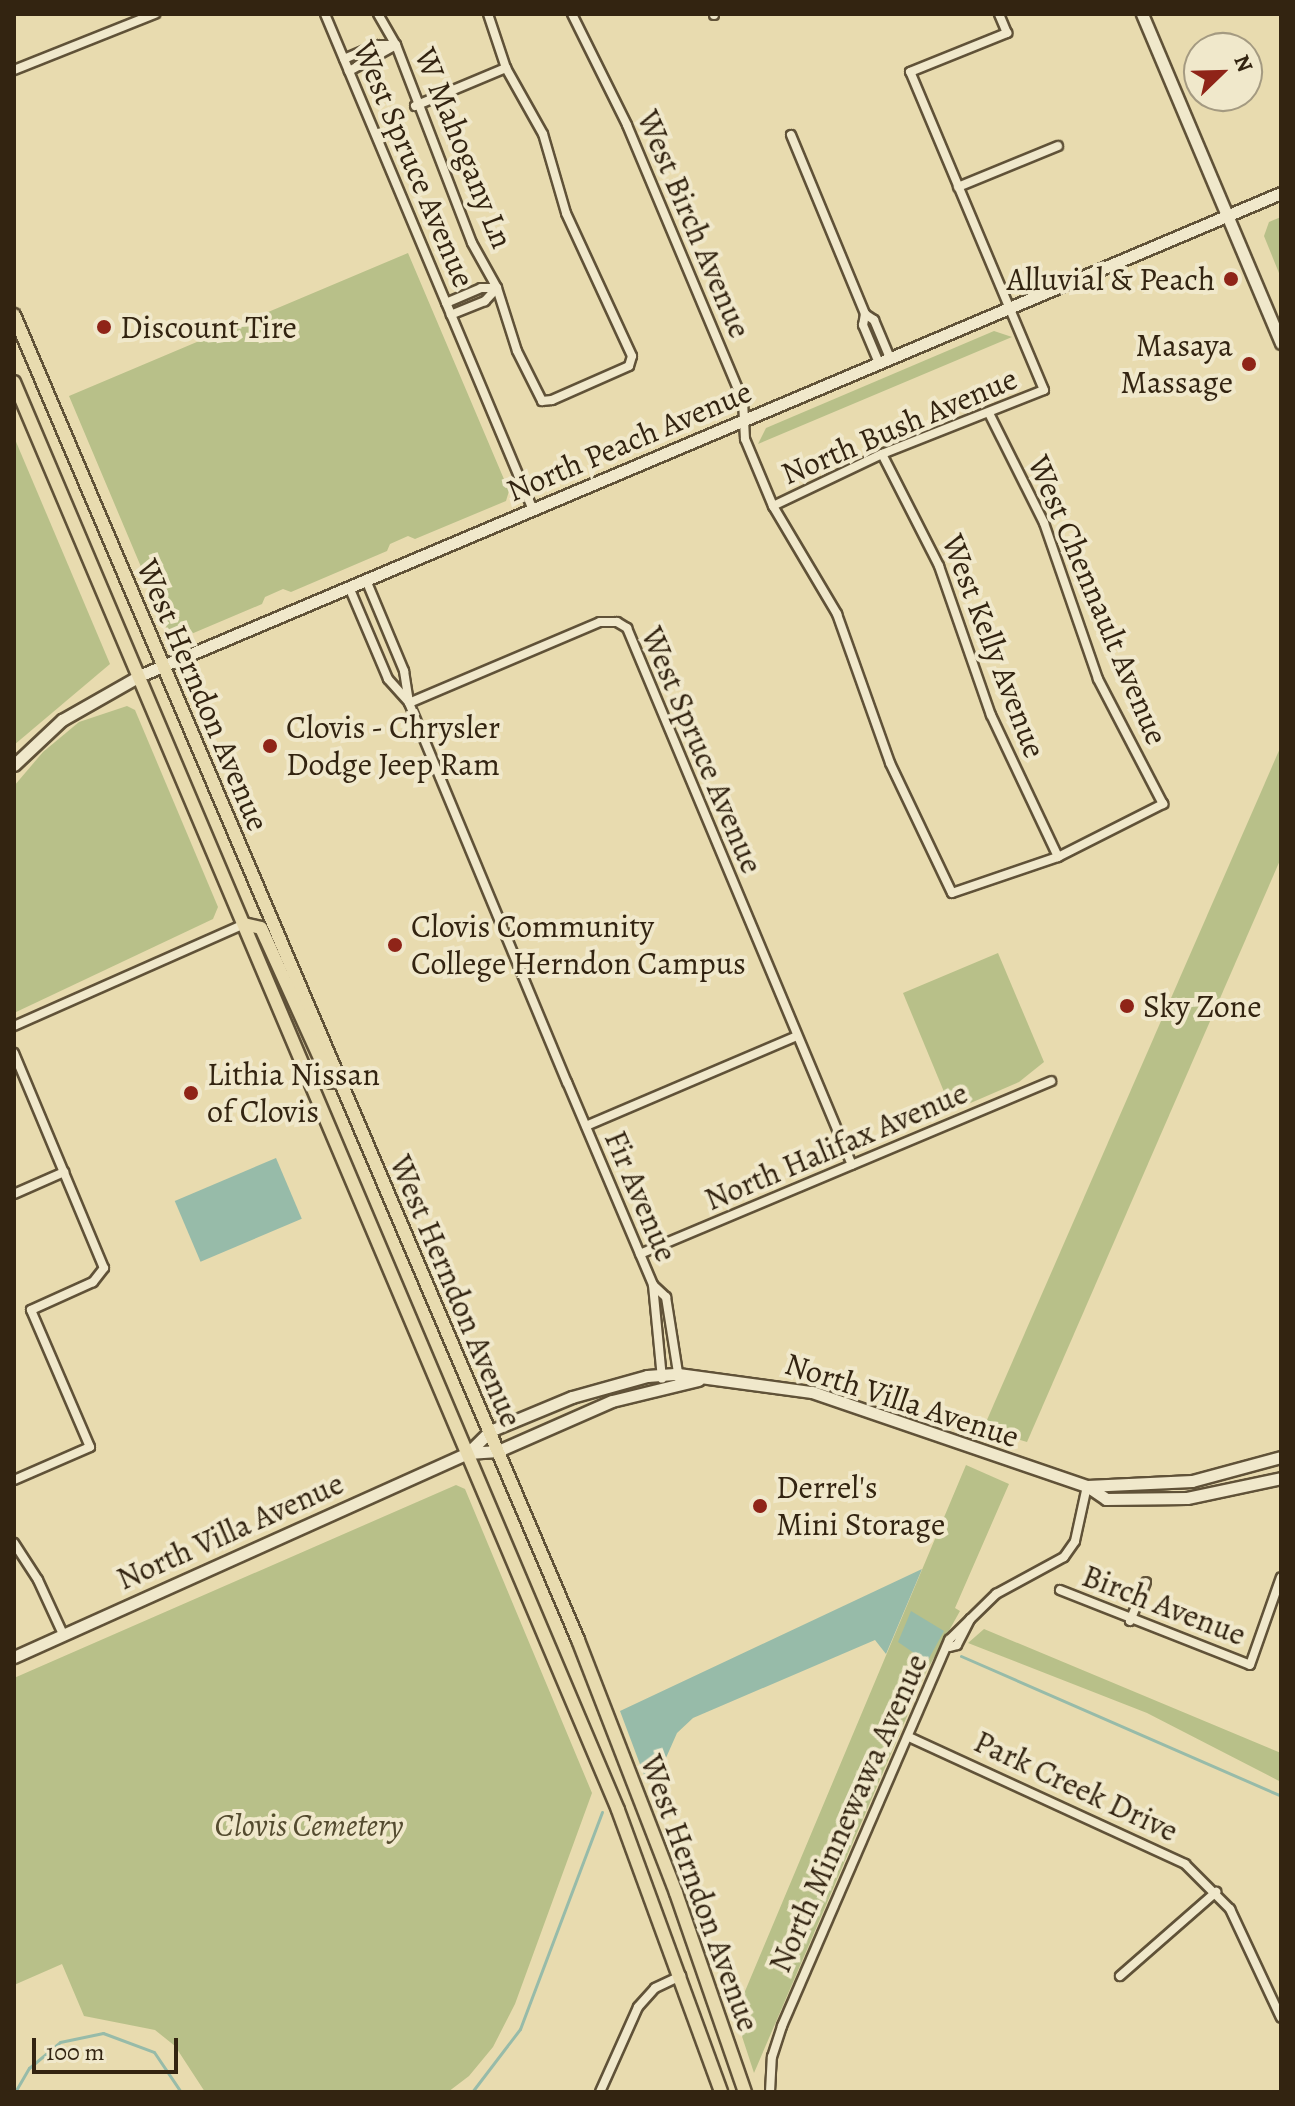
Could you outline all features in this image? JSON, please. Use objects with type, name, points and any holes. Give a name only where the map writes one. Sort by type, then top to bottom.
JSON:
[{"type":"main road","points":[[1142,14],[1281,343]]},
{"type":"main road","name":"North Peach Avenue","points":[[14,765],[62,720],[139,676],[1281,193]]},
{"type":"main road","name":"West Herndon Avenue","points":[[14,315],[354,1119],[490,1431],[676,1893],[745,2092]]},
{"type":"main road","name":"West Herndon Avenue","points":[[14,382],[618,1810],[721,2092]]},
{"type":"main road","points":[[244,924],[261,928],[315,1055],[354,1119]]},
{"type":"main road","name":"North Villa Avenue","points":[[468,1453],[490,1431],[583,1393],[661,1374],[678,1374],[699,1379],[760,1382],[812,1392],[1087,1486]]},
{"type":"main road","name":"North Villa Avenue","points":[[14,1657],[468,1453],[498,1451],[612,1401],[663,1388],[680,1387],[699,1379]]},
{"type":"main road","points":[[1087,1486],[1192,1481],[1281,1457]]},
{"type":"main road","points":[[1087,1486],[1106,1499],[1187,1498],[1281,1478]]},
{"type":"street","points":[[14,70],[155,14]]},
{"type":"street","name":"West Spruce Avenue","points":[[325,14],[533,510]]},
{"type":"street","name":"W Mahogany Ln","points":[[378,14],[396,45],[415,106],[472,243],[497,288],[517,351],[542,401],[629,366],[632,356],[566,213],[543,134],[506,68]]},
{"type":"street","points":[[415,106],[506,68],[488,14]]},
{"type":"street","name":"West Birch Avenue","points":[[572,14],[627,125],[743,401],[745,439],[773,506],[837,614],[890,763],[952,893],[1058,857]]},
{"type":"street","points":[[999,14],[1007,33],[910,72],[1009,309]]},
{"type":"street","points":[[344,59],[377,45],[396,45]]},
{"type":"street","points":[[349,71],[396,45]]},
{"type":"street","points":[[791,135],[865,314],[863,325],[884,361]]},
{"type":"street","points":[[958,187],[1058,146]]},
{"type":"street","points":[[446,303],[481,288],[497,288]]},
{"type":"street","points":[[451,315],[485,301],[497,288]]},
{"type":"street","name":"North Bush Avenue","points":[[773,506],[882,454],[1044,390],[1009,309]]},
{"type":"street","name":"West Chennault Avenue","points":[[989,413],[1044,523],[1098,679],[1163,804],[1058,857]]},
{"type":"street","name":"West Kelly Avenue","points":[[882,454],[939,566],[991,715],[1058,857]]},
{"type":"street","points":[[366,580],[404,671],[409,703]]},
{"type":"street","points":[[349,587],[388,679],[409,703]]},
{"type":"street","name":"West Spruce Avenue","points":[[409,703],[600,622],[617,622],[629,631],[852,1165]]},
{"type":"street","name":"Fir Avenue","points":[[409,703],[653,1285],[663,1388]]},
{"type":"street","points":[[14,1026],[244,924]]},
{"type":"street","points":[[586,1126],[797,1036]]},
{"type":"street","points":[[14,1053],[103,1273],[31,1310],[90,1447],[14,1480]]},
{"type":"street","name":"North Halifax Avenue","points":[[640,1254],[1051,1081]]},
{"type":"street","points":[[14,1194],[64,1172]]},
{"type":"street","name":"Fir Avenue","points":[[653,1285],[666,1297],[671,1312],[680,1387]]},
{"type":"street","name":"North Minnewawa Avenue","points":[[770,2092],[772,2057],[782,2026],[950,1647],[949,1640],[1008,1586],[1064,1557],[1075,1541],[1087,1486]]},
{"type":"street","points":[[14,1543],[63,1634]]},
{"type":"street","points":[[14,1561],[23,1555]]},
{"type":"street","name":"Birch Avenue","points":[[1060,1590],[1130,1621],[1250,1665],[1281,1577]]},
{"type":"street","points":[[1130,1621],[1146,1582]]},
{"type":"street","name":"Park Creek Drive","points":[[909,1737],[1162,1850],[1216,1892],[1242,1929],[1281,2018]]},
{"type":"street","points":[[1120,1976],[1216,1892]]},
{"type":"street","points":[[600,2092],[638,2007],[655,1988],[681,1976]]},
{"type":"green space","points":[[1281,217],[1281,278],[1264,236],[1269,222]]},
{"type":"green space","points":[[408,253],[509,491],[506,501],[415,539],[408,536],[390,544],[387,551],[291,592],[283,589],[265,597],[262,604],[177,640],[171,638],[69,396]]},
{"type":"green space","points":[[994,331],[1012,337],[758,444],[766,428]]},
{"type":"green space","points":[[14,437],[110,664],[14,745]]},
{"type":"green space","points":[[127,706],[135,710],[218,907],[213,919],[14,1013],[14,786],[43,752],[79,722]]},
{"type":"green space","points":[[1281,746],[1281,858],[1027,1442],[983,1429]]},
{"type":"green space","points":[[998,953],[1044,1062],[1019,1082],[952,1111],[903,993]]},
{"type":"green space","points":[[966,1465],[1009,1484],[955,1608],[960,1611],[926,1672],[754,2073],[735,2015]]},
{"type":"green space","name":"Clovis Cemetery","points":[[456,1485],[465,1489],[592,1793],[515,2004],[493,2047],[469,2076],[448,2092],[205,2092],[175,2046],[155,2030],[84,2016],[62,1964],[14,1985],[14,1678]]},
{"type":"green space","points":[[984,1629],[1281,1753],[1281,1782],[1147,1713],[968,1643]]},
{"type":"shaded area","points":[[276,1158],[302,1219],[201,1262],[175,1201]]},
{"type":"shaded area","points":[[922,1569],[886,1654],[875,1640],[693,1718],[677,1733],[658,1776],[647,1783],[620,1711]]},
{"type":"shaded area","points":[[911,1611],[944,1631],[927,1662],[898,1642]]},
{"type":"waterway","points":[[961,1656],[1281,1796]]},
{"type":"waterway","points":[[472,2092],[520,2029],[602,1812]]},
{"type":"waterway","points":[[15,2092],[29,2068],[60,2042],[103,2033],[154,2052],[181,2092]]},
{"type":"place","name":"Alluvial & Peach","points":[[1231,279]]},
{"type":"place","name":"Discount Tire","points":[[104,327]]},
{"type":"place","name":"Masaya Massage","points":[[1249,364]]},
{"type":"place","name":"Clovis - Chrysler Dodge Jeep Ram","points":[[270,746]]},
{"type":"place","name":"Clovis Community College Herndon Campus","points":[[395,945]]},
{"type":"place","name":"Sky Zone","points":[[1127,1006]]},
{"type":"place","name":"Lithia Nissan of Clovis","points":[[191,1093]]},
{"type":"place","name":"Derrel's Mini Storage","points":[[760,1506]]}]
